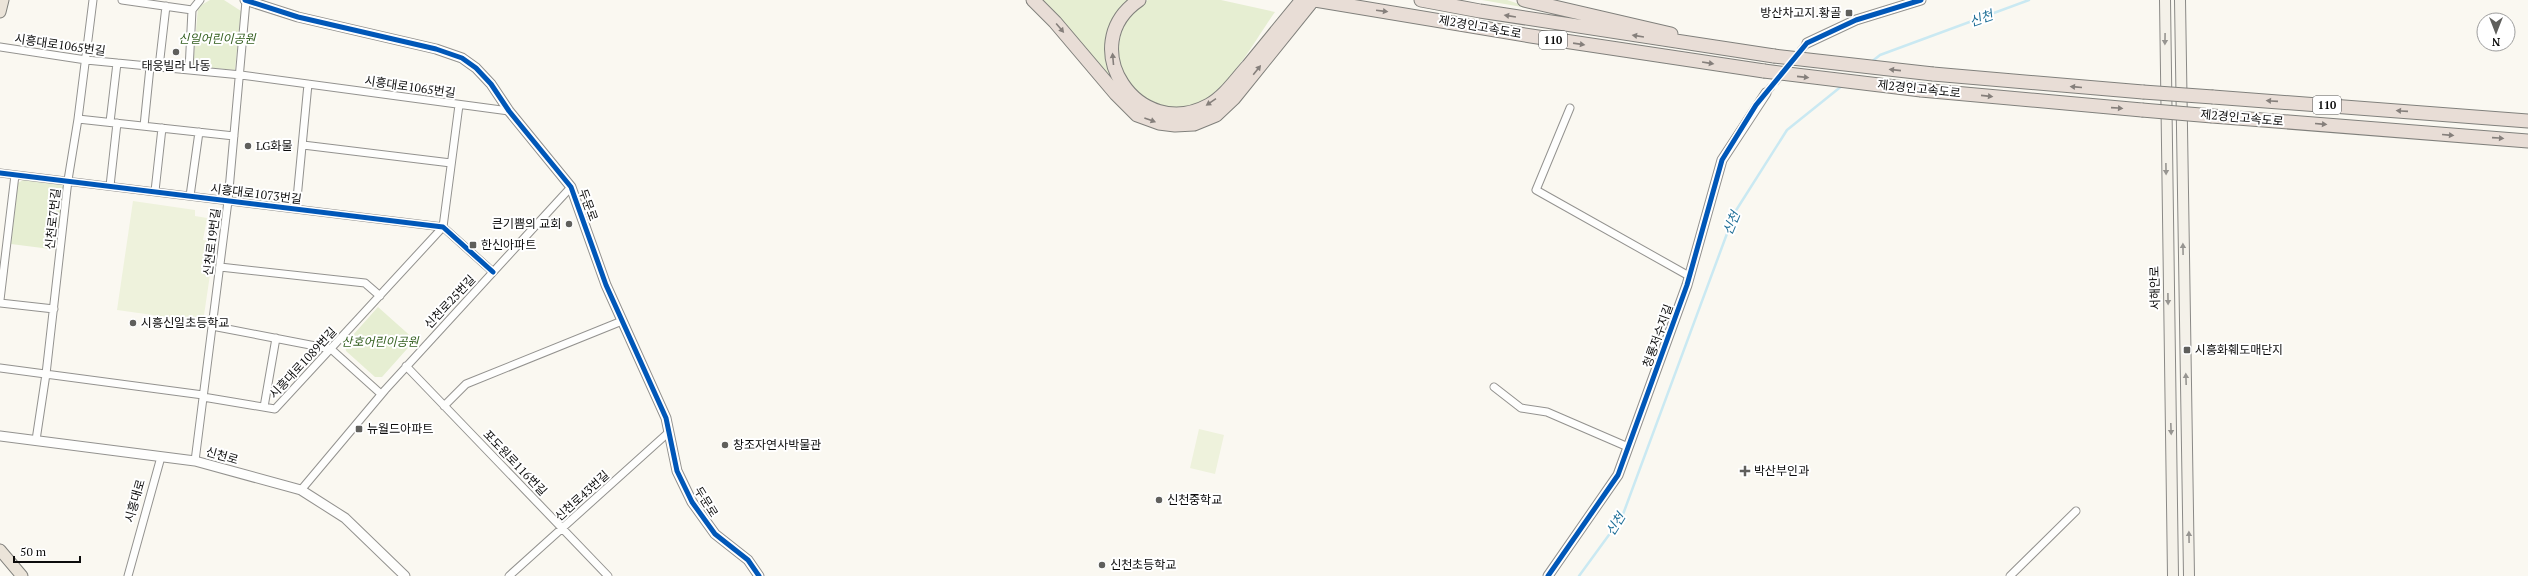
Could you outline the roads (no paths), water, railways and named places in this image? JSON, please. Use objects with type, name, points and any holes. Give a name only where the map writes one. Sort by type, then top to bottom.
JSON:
[{"type":"highway","points":[[1033,0],[1055,22],[1116,94],[1137,115],[1159,123],[1175,125],[1194,124],[1216,114],[1234,98],[1314,0]]},
{"type":"highway","points":[[1139,0],[1128,8],[1118,25],[1112,40],[1113,64],[1119,80],[1136,100],[1164,114],[1179,114],[1195,111],[1210,104],[1227,90],[1302,0]]},
{"type":"highway","name":"제2경인고속도로","points":[[1314,0],[1343,6],[1399,13],[1531,36],[1764,72],[1921,90],[2142,110],[2528,141]]},
{"type":"highway","name":"제2경인고속도로","points":[[1421,0],[1480,11],[1737,51],[1934,74],[2143,92],[2528,121]]},
{"type":"highway","points":[[1524,0],[1686,37],[1737,51]]},
{"type":"main road","points":[[0,12],[3,0]]},
{"type":"main road","name":"서해안로","points":[[2165,0],[2173,576]]},
{"type":"main road","points":[[2180,0],[2189,576]]},
{"type":"main road","points":[[0,550],[22,576]]},
{"type":"street","name":"신천로7번길","points":[[36,440],[54,310],[68,180],[78,119],[93,0]]},
{"type":"street","points":[[122,0],[192,10]]},
{"type":"street","points":[[188,70],[192,10],[200,0]]},
{"type":"street","name":"신천로19번길","points":[[195,461],[228,201],[240,75],[245,0]]},
{"type":"street","name":"두문로","points":[[245,0],[298,17],[436,49],[462,58],[476,68],[491,84],[509,111],[571,187],[622,321],[666,418],[677,470],[692,502],[715,534],[748,560],[759,576]]},
{"type":"street","points":[[1807,43],[1856,20],[1921,0]]},
{"type":"street","points":[[159,67],[166,6]]},
{"type":"street","name":"시흥대로1065번길","points":[[0,47],[86,60],[240,75],[509,111]]},
{"type":"street","name":"시흥대로1065번길","points":[[110,186],[117,63]]},
{"type":"street","points":[[144,126],[150,66]]},
{"type":"street","points":[[296,209],[308,84]]},
{"type":"street","name":"청룡저수지길","points":[[1548,576],[1618,474],[1689,276],[1722,160],[1766,93]]},
{"type":"street","points":[[459,104],[443,227],[493,272]]},
{"type":"street","points":[[1570,108],[1536,190],[1689,276]]},
{"type":"street","points":[[78,119],[234,136]]},
{"type":"street","points":[[155,191],[162,128]]},
{"type":"street","points":[[190,196],[199,132]]},
{"type":"street","points":[[303,145],[452,163]]},
{"type":"street","name":"시흥대로1073번길","points":[[0,173],[68,180],[443,227]]},
{"type":"street","points":[[0,300],[16,175]]},
{"type":"street","name":"신천로25번길","points":[[301,490],[381,394],[571,187]]},
{"type":"street","name":"시흥대로1089번길","points":[[0,368],[203,396],[275,409],[443,227]]},
{"type":"street","points":[[220,267],[365,283],[380,296]]},
{"type":"street","points":[[0,303],[54,310]]},
{"type":"street","points":[[444,406],[466,384],[622,321]]},
{"type":"street","points":[[212,326],[331,348],[381,394]]},
{"type":"street","points":[[264,407],[276,338]]},
{"type":"street","name":"포도원로116번길","points":[[406,366],[608,576]]},
{"type":"street","points":[[1494,387],[1520,408],[1547,412],[1628,447]]},
{"type":"street","name":"신천로43번길","points":[[509,576],[669,432]]},
{"type":"street","name":"신천로","points":[[0,436],[195,461],[301,490],[345,518],[405,576]]},
{"type":"street","name":"시흥대로","points":[[128,576],[162,457]]},
{"type":"street","points":[[2010,576],[2076,511]]},
{"type":"waterway","name":"신천","points":[[1870,63],[1880,55],[2029,0]]},
{"type":"waterway","name":"신천","points":[[1579,576],[1622,517],[1735,212],[1787,130],[1843,85]]},
{"type":"tunnel","points":[[1766,93],[1807,43]]},
{"type":"place","name":"방산차고지.황골","points":[[1849,13]]},
{"type":"place","name":"태웅빌라 나동","points":[[176,52]]},
{"type":"place","name":"LG화물","points":[[248,146]]},
{"type":"place","name":"큰기쁨의 교회","points":[[569,224]]},
{"type":"place","name":"한신아파트","points":[[473,245]]},
{"type":"place","name":"시흥신일초등학교","points":[[133,323]]},
{"type":"place","name":"시흥화훼도매단지","points":[[2187,350]]},
{"type":"place","name":"뉴월드아파트","points":[[359,429]]},
{"type":"place","name":"창조자연사박물관","points":[[725,445]]},
{"type":"place","name":"박산부인과","points":[[1745,471]]},
{"type":"place","name":"신천중학교","points":[[1159,500]]},
{"type":"place","name":"신천초등학교","points":[[1102,565]]},
{"type":"park label","name":"신일어린이공원","points":[[217,39]]},
{"type":"park label","name":"산호어린이공원","points":[[380,342]]}]
